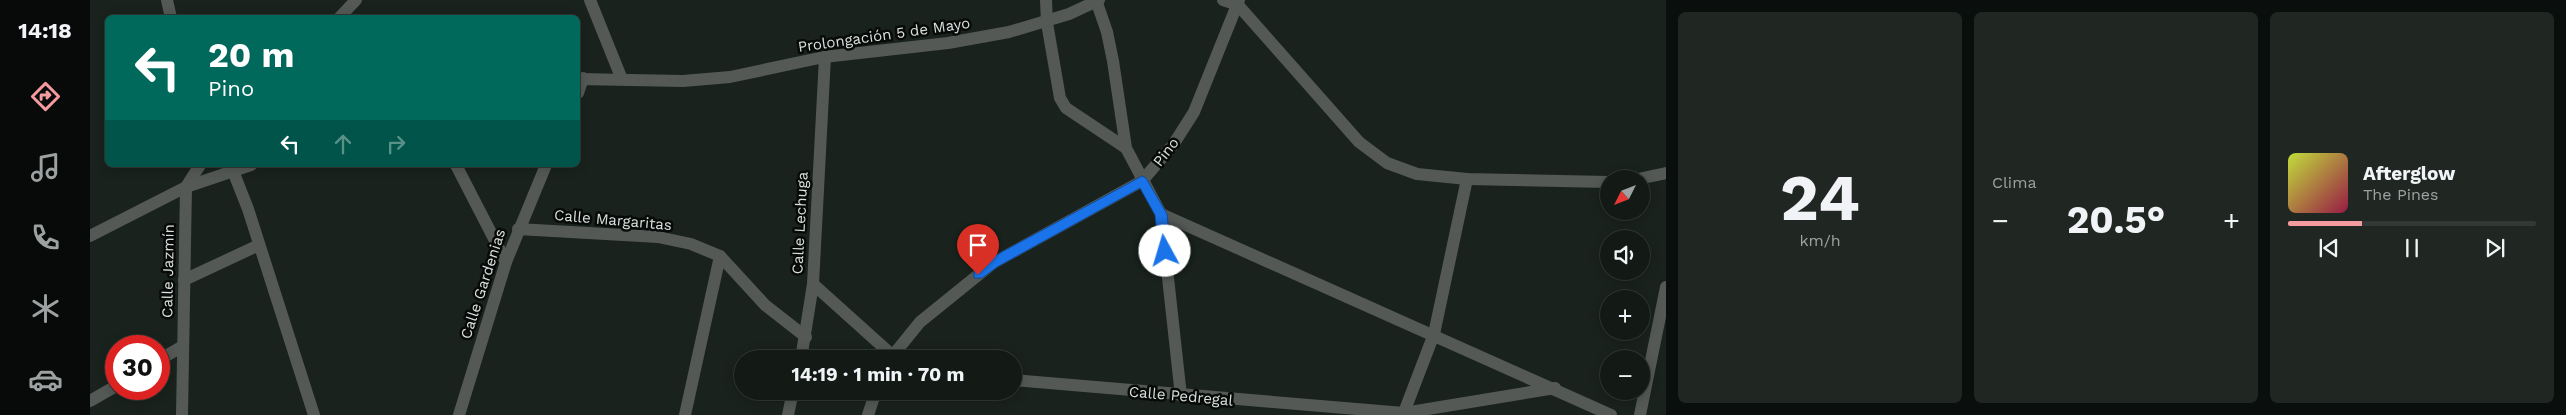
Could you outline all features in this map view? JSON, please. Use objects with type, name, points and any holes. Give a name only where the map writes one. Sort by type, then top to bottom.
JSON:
[{"type":"street","points":[[167,0],[170,15]]},
{"type":"street","points":[[341,15],[356,0]]},
{"type":"street","points":[[590,0],[621,77]]},
{"type":"street","points":[[1046,0],[1047,23],[1060,98],[1066,108],[1126,148]]},
{"type":"street","points":[[1223,0],[1239,2],[1359,142],[1387,162],[1417,174],[1467,179],[1600,182]]},
{"type":"street","points":[[1098,1],[1113,61],[1126,148],[1161,214],[1181,396]]},
{"type":"street","name":"Prolongación 5 de Mayo","points":[[580,79],[621,77],[661,81],[697,81],[733,77],[825,57],[941,45],[1047,23],[1098,1]]},
{"type":"street","name":"Pino","points":[[897,350],[920,322],[993,263],[1142,181],[1173,145],[1194,112],[1239,2]]},
{"type":"street","name":"Calle Lechuga","points":[[825,57],[813,284],[884,350]]},
{"type":"street","points":[[186,187],[199,167]]},
{"type":"street","points":[[91,235],[186,187],[245,167]]},
{"type":"street","points":[[457,167],[506,262]]},
{"type":"street","name":"Calle Gardenias","points":[[456,413],[506,262],[545,167]]},
{"type":"street","points":[[233,171],[314,415]]},
{"type":"street","points":[[1650,176],[1666,173]]},
{"type":"street","points":[[1404,414],[1434,334],[1467,179]]},
{"type":"street","name":"Calle Jazmín","points":[[182,415],[186,187]]},
{"type":"street","points":[[1161,214],[1555,388],[1611,415]]},
{"type":"street","name":"Calle Margaritas","points":[[518,229],[658,237],[690,244],[720,256]]},
{"type":"street","points":[[184,280],[259,245]]},
{"type":"street","points":[[720,256],[765,305],[806,337]]},
{"type":"street","points":[[685,415],[720,256]]},
{"type":"street","points":[[803,350],[813,284]]},
{"type":"street","points":[[1640,415],[1666,287]]},
{"type":"street","points":[[170,354],[183,346]]},
{"type":"street","name":"Calle Pedregal","points":[[1022,381],[1404,414],[1555,388]]},
{"type":"street","points":[[90,402],[105,393]]},
{"type":"street","points":[[788,415],[791,400]]},
{"type":"street","points":[[868,415],[873,400]]},
{"type":"route","points":[[978,275],[993,263],[1142,181],[1161,214],[1165,251]]}]
